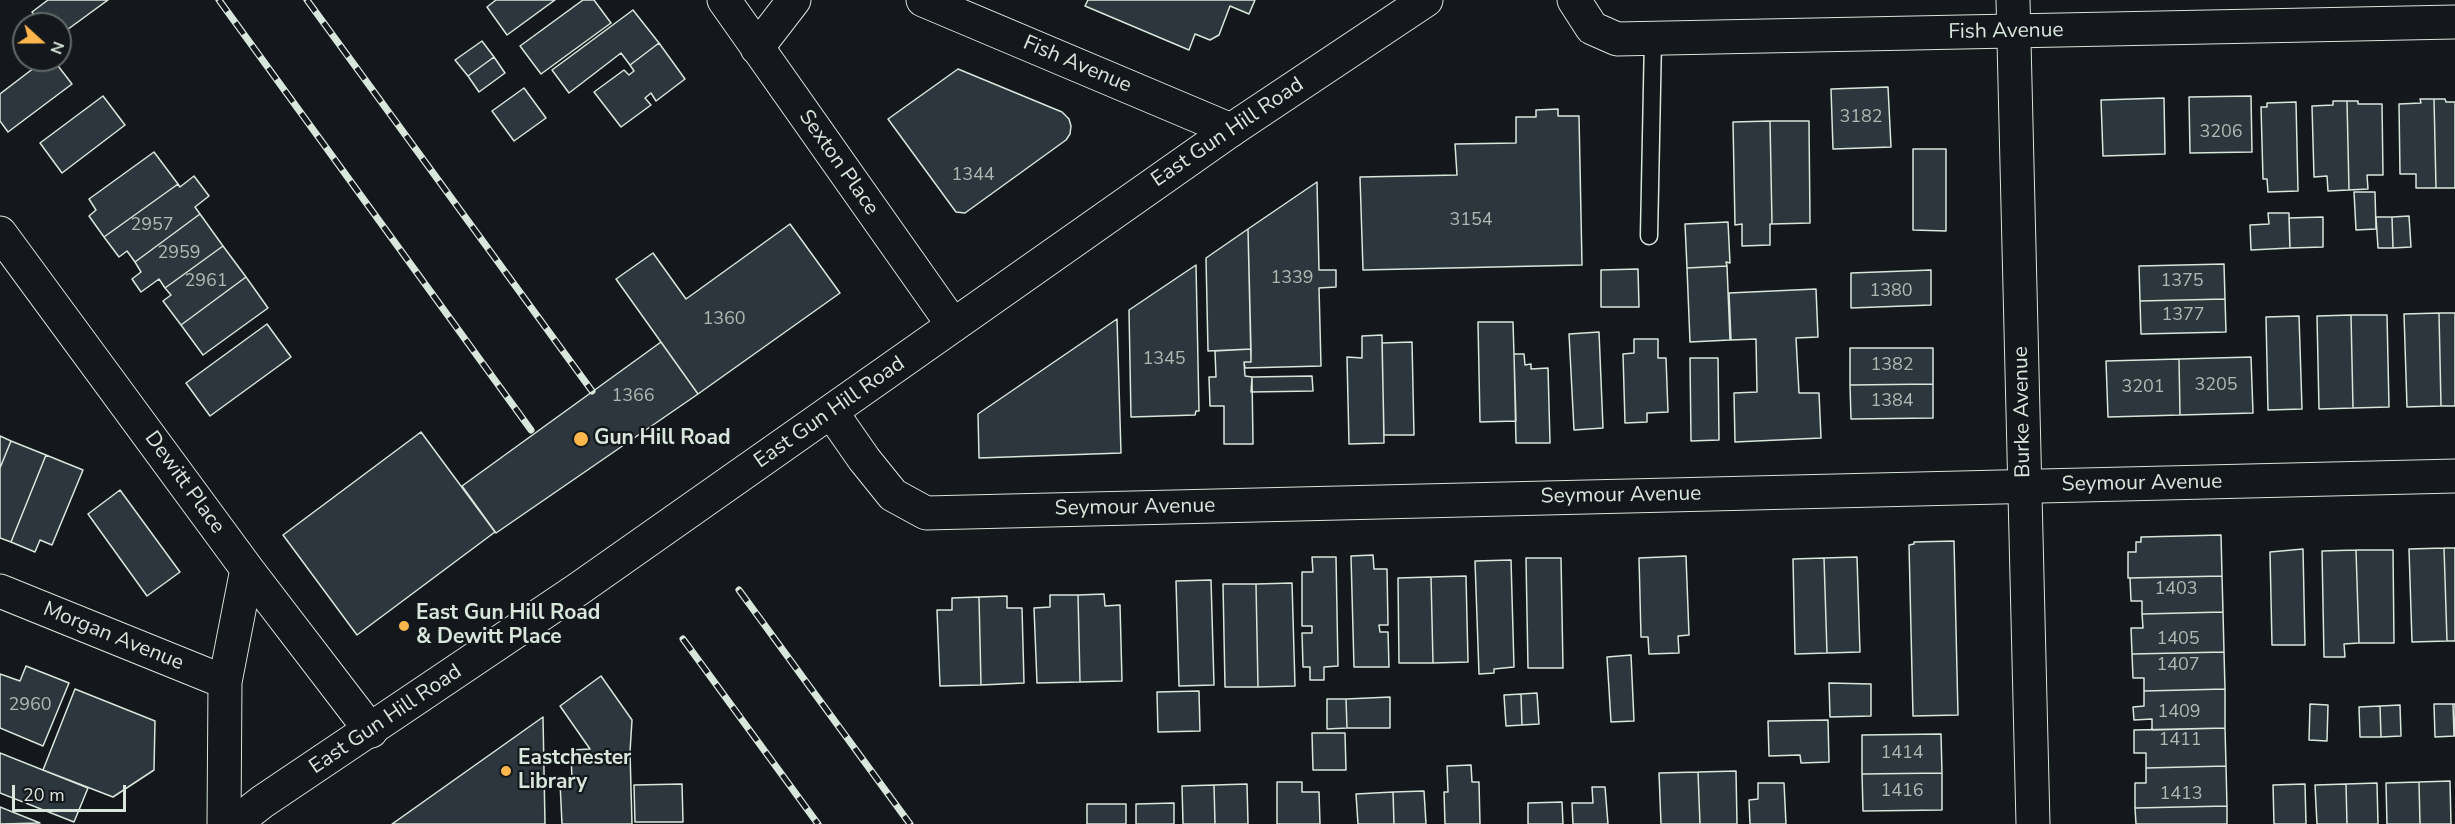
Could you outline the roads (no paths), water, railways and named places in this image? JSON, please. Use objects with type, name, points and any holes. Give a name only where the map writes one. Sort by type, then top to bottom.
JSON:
[{"type":"street","name":"Sexton Place","points":[[724,0],[953,325]]},
{"type":"street","points":[[757,48],[794,0]]},
{"type":"street","name":"Fish Avenue","points":[[923,0],[1231,130]]},
{"type":"street","name":"East Gun Hill Road","points":[[234,824],[262,802],[371,731],[832,413],[1231,130],[1426,0]]},
{"type":"street","name":"Fish Avenue","points":[[1574,0],[1592,28],[1617,39],[2455,22]]},
{"type":"street","name":"Burke Avenue","points":[[2013,0],[2032,824]]},
{"type":"street","name":"Dewitt Place","points":[[0,233],[247,569],[371,731]]},
{"type":"street","name":"Seymour Avenue","points":[[832,413],[893,495],[926,513],[2455,476]]},
{"type":"street","points":[[224,824],[225,682],[247,569]]},
{"type":"street","name":"Morgan Avenue","points":[[0,591],[225,682]]},
{"type":"lane","points":[[1649,236],[1653,38]]},
{"type":"railway","points":[[219,0],[531,430]]},
{"type":"railway","points":[[307,0],[592,391]]},
{"type":"railway","points":[[739,590],[910,824]]},
{"type":"railway","points":[[683,639],[818,824]]},
{"type":"place","name":"Gun Hill Road","points":[[581,439]]},
{"type":"place","name":"East Gun Hill Road & Dewitt Place","points":[[404,626]]},
{"type":"place","name":"Eastchester Library","points":[[506,771]]}]
